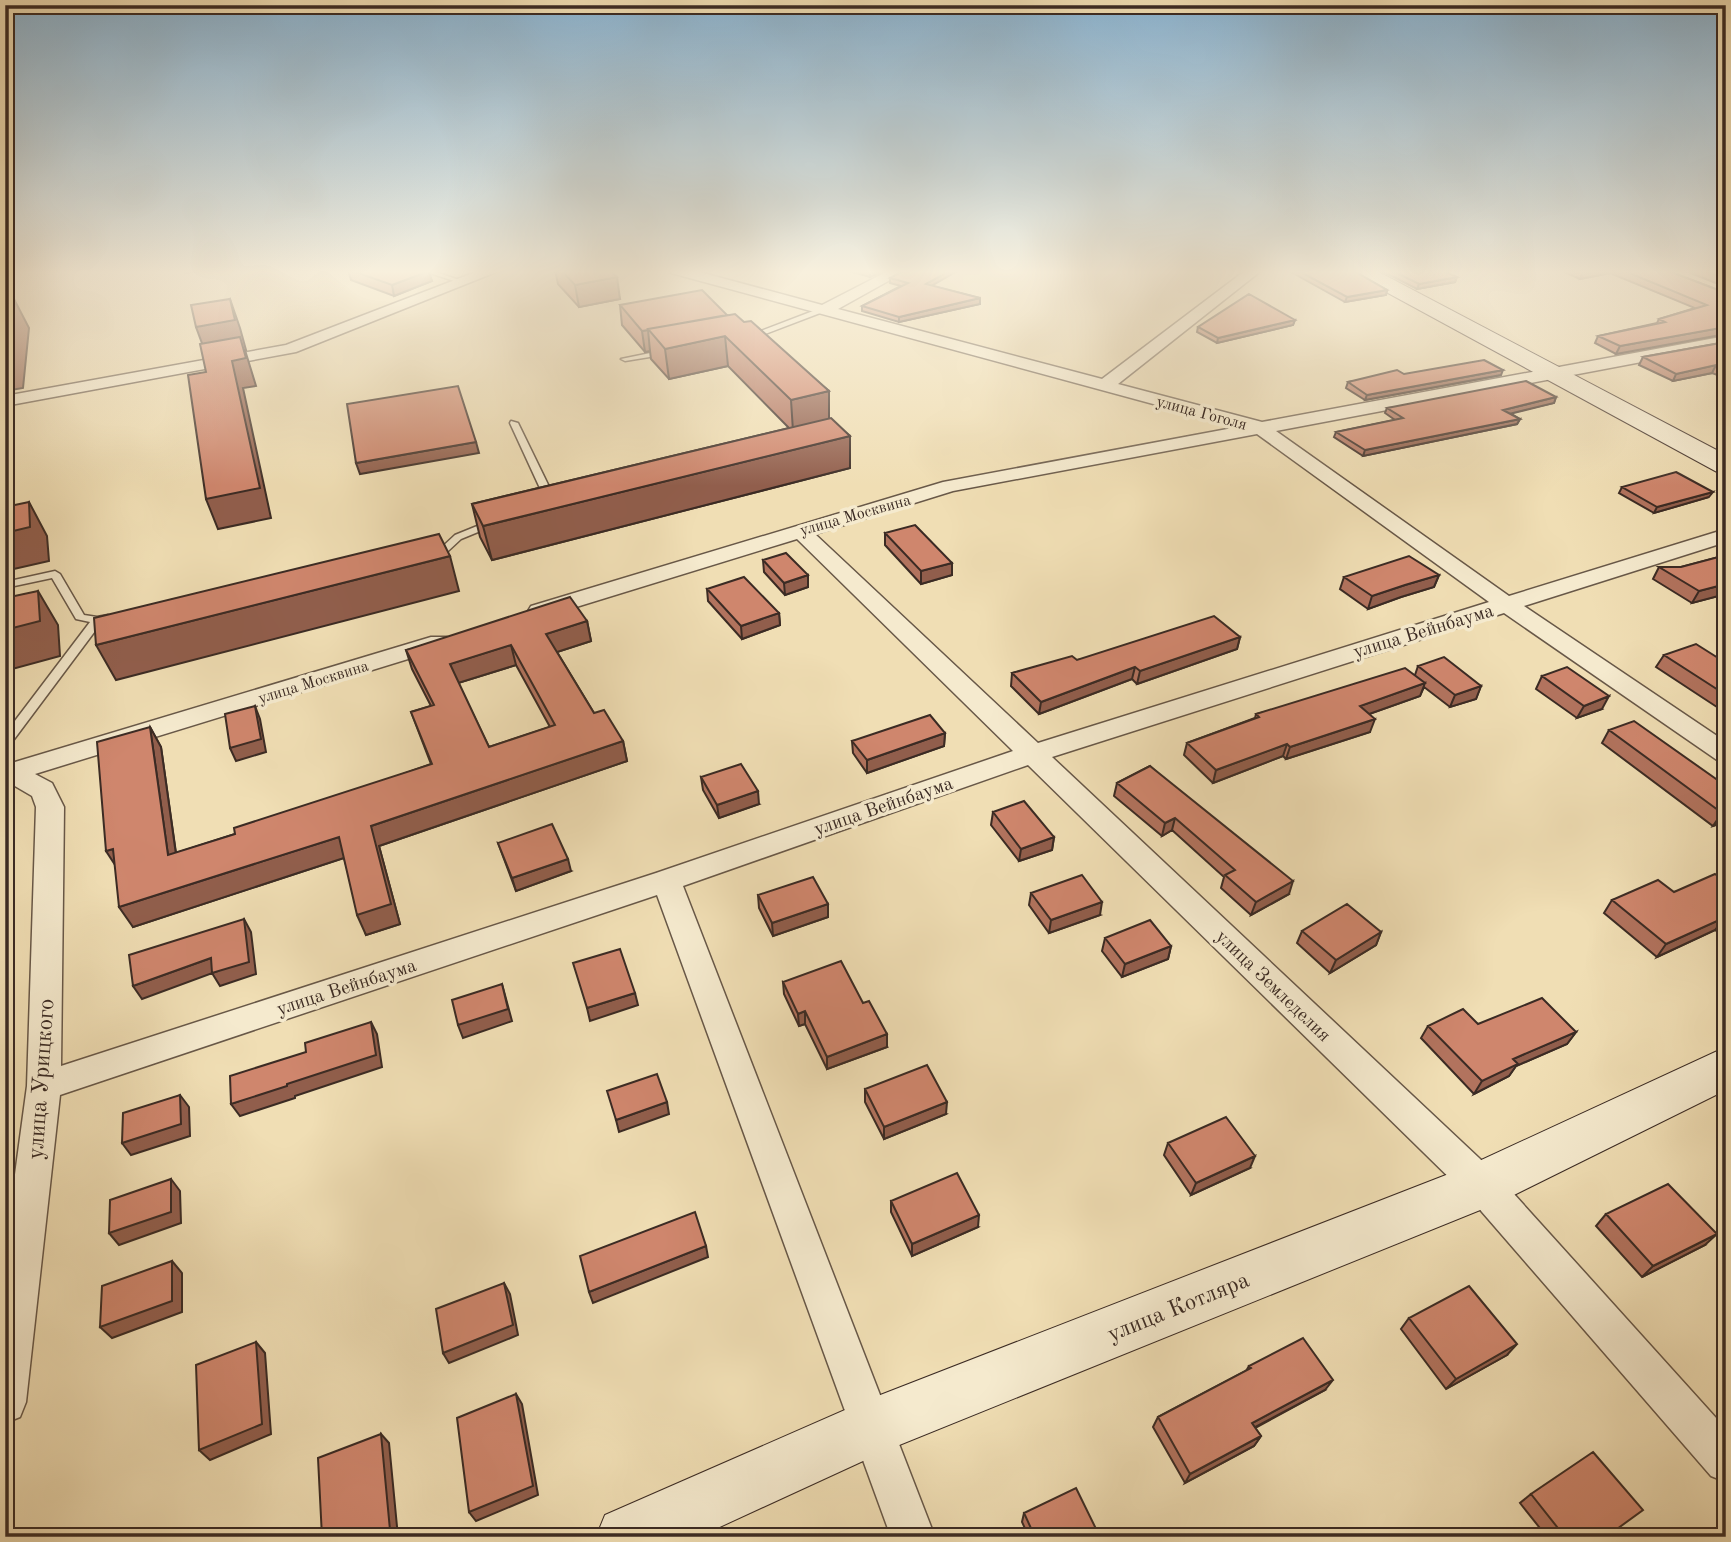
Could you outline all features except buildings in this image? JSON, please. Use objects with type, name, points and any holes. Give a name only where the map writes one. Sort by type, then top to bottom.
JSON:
[{"type":"street","points":[[5,401],[290,349],[308,342]]},
{"type":"street","name":"улица Гоголя","points":[[942,342],[1259,427],[1507,604],[1726,754]]},
{"type":"street","points":[[1104,386],[1161,342]]},
{"type":"street","points":[[1495,342],[1726,466]]},
{"type":"street","name":"улица Москвина","points":[[519,617],[950,486],[1721,342]]},
{"type":"street","name":"улица Земледелия","points":[[799,530],[1482,1185],[1726,1461]]},
{"type":"street","name":"улица Вейнбаума","points":[[44,1086],[666,881],[1032,754],[1726,535]]},
{"type":"street","name":"улица Москвина","points":[[8,764],[453,637]]},
{"type":"street","name":"улица Урицкого","points":[[5,1402],[44,1086],[50,807],[43,790],[8,764]]},
{"type":"street","points":[[666,881],[913,1537]]},
{"type":"street","name":"улица Котляра","points":[[627,1537],[870,1428],[1482,1185],[1726,1068]]},
{"type":"lane","points":[[625,359],[677,349]]},
{"type":"lane","points":[[514,423],[551,499],[540,503]]},
{"type":"lane","points":[[423,560],[444,550],[458,537],[505,518]]},
{"type":"lane","points":[[5,585],[55,574],[80,617],[97,620],[124,615]]},
{"type":"lane","points":[[8,764],[97,620]]}]
